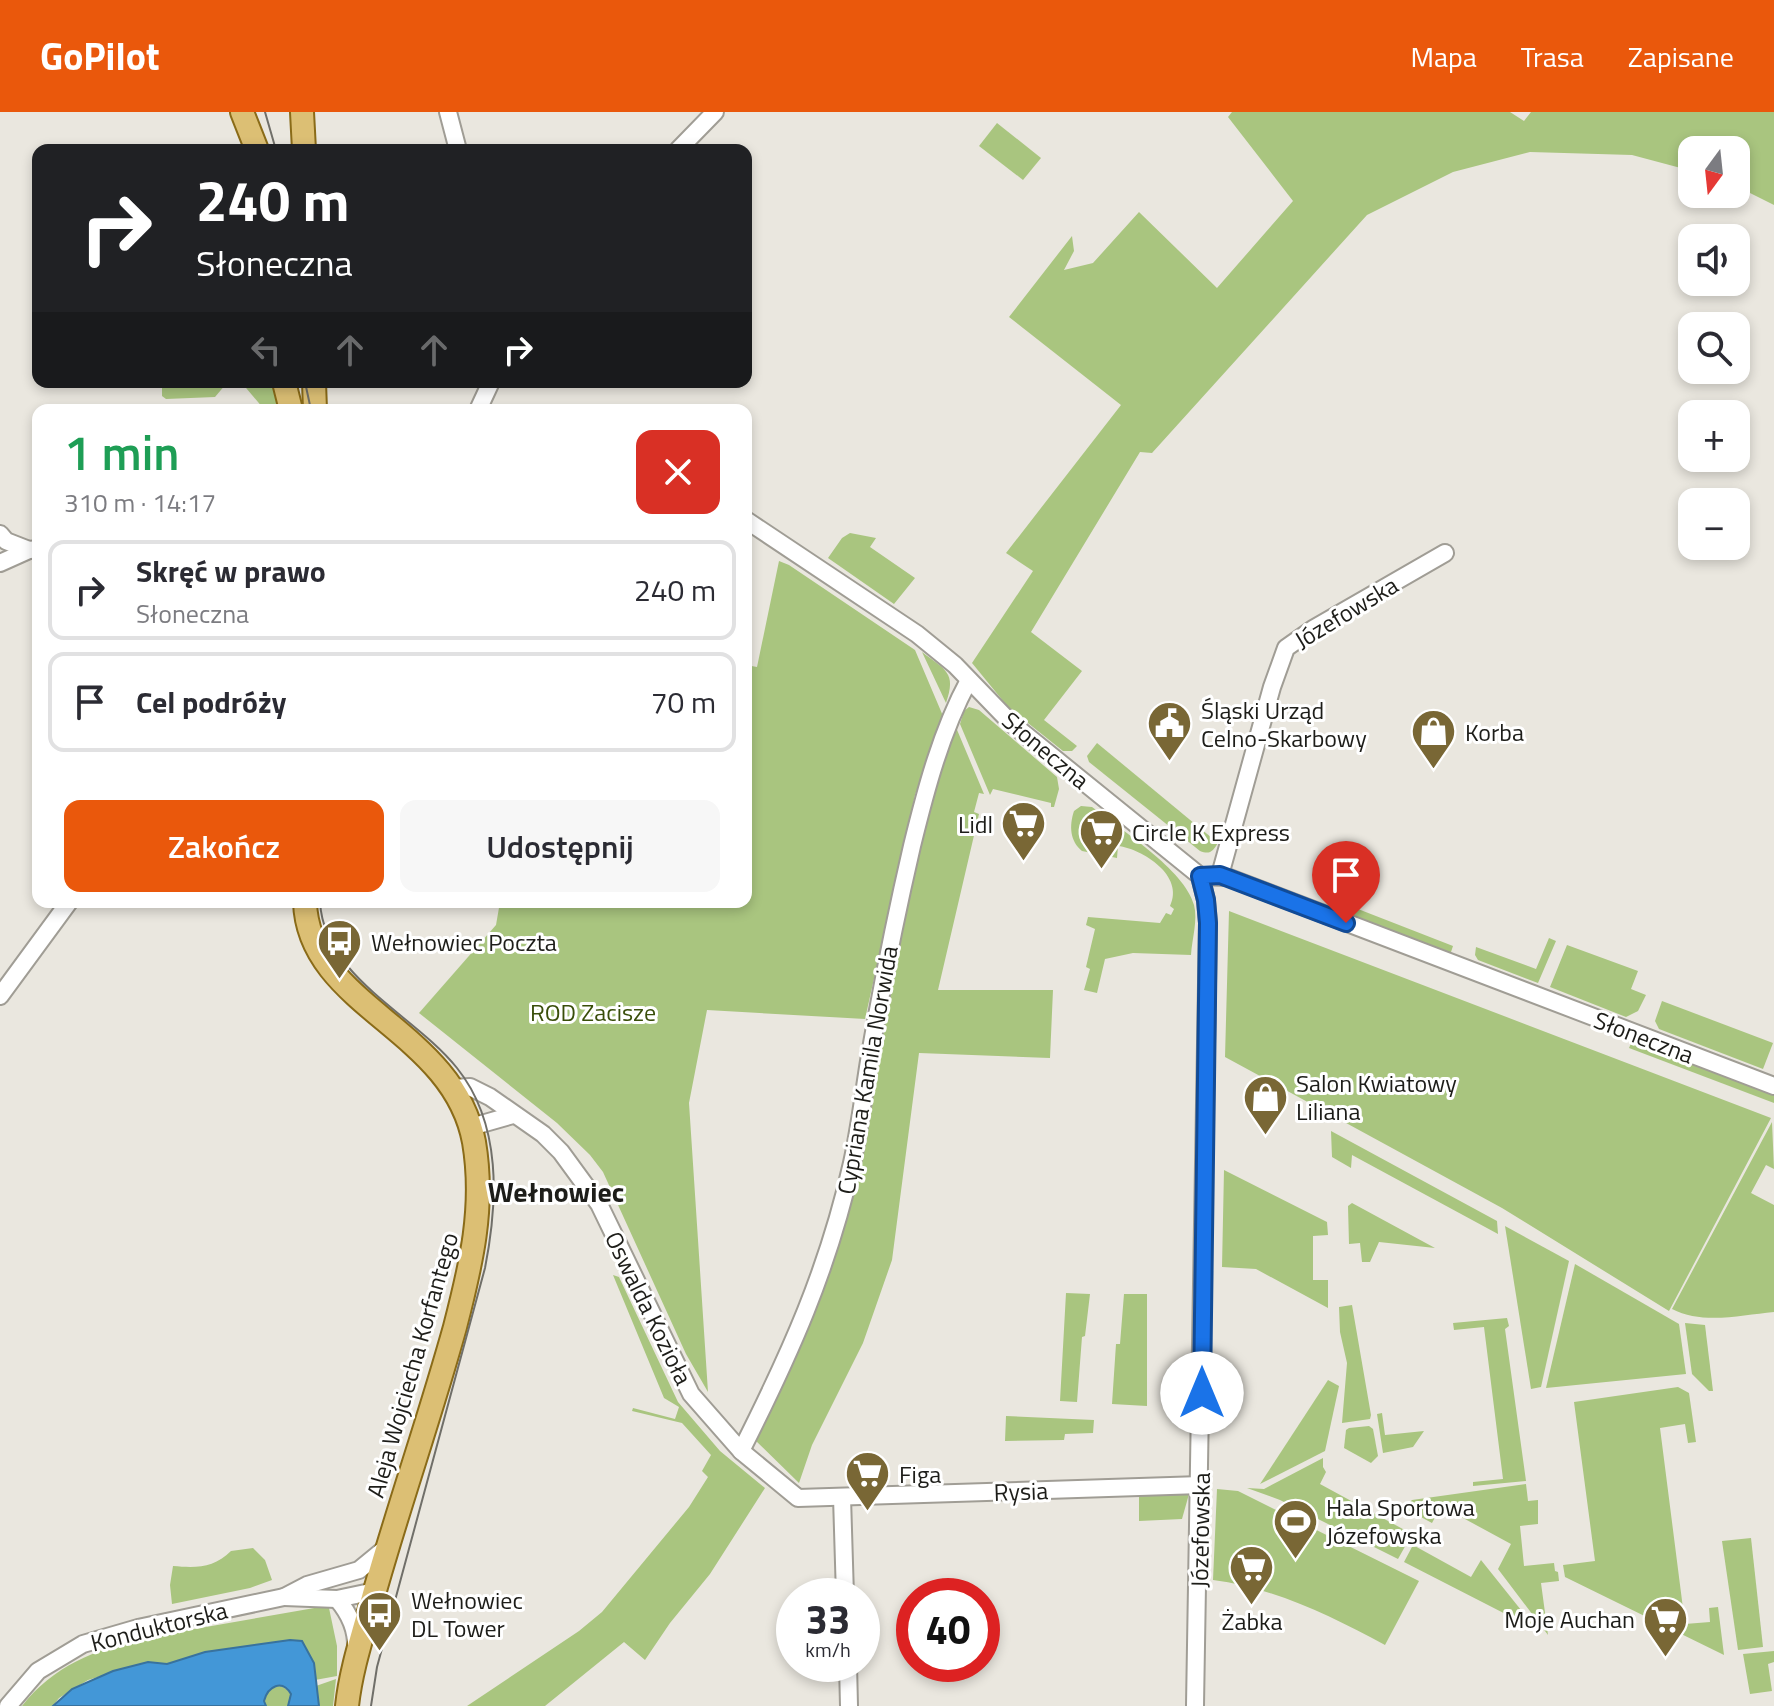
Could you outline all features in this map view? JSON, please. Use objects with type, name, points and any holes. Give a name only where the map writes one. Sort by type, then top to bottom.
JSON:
[{"type":"main road","points":[[242,112],[255,144]]},
{"type":"main road","points":[[302,112],[304,144]]},
{"type":"main road","name":"Aleja Wojciecha Korfantego","points":[[306,908],[312,941],[333,973],[426,1054],[452,1088],[471,1127],[479,1191],[476,1240],[432,1410],[388,1545],[356,1659],[347,1706]]},
{"type":"street","points":[[448,112],[456,144]]},
{"type":"street","points":[[684,144],[715,112]]},
{"type":"street","name":"Słoneczna","points":[[752,524],[917,634],[1011,723],[1069,772],[1145,828],[1200,876],[1220,875],[1774,1086]]},
{"type":"street","points":[[0,534],[6,541],[32,549]]},
{"type":"street","points":[[0,563],[32,549]]},
{"type":"street","name":"Józefowska","points":[[1220,875],[1272,687],[1286,648],[1304,634],[1445,553]]},
{"type":"street","name":"Cypriana Kamila Norwida","points":[[741,1451],[767,1403],[807,1314],[841,1208],[862,1111],[890,945],[924,799],[939,748],[969,680]]},
{"type":"street","name":"Józefowska","points":[[1195,1706],[1208,923],[1200,876]]},
{"type":"street","points":[[0,996],[65,908]]},
{"type":"street","name":"Oswalda Kozioła","points":[[452,1088],[470,1087],[494,1099],[543,1134],[561,1152],[599,1204],[691,1394],[741,1451],[798,1498],[842,1497]]},
{"type":"street","points":[[471,1127],[513,1115]]},
{"type":"street","name":"Rysia","points":[[842,1497],[1201,1485]]},
{"type":"street","points":[[842,1497],[844,1578]]},
{"type":"street","name":"Konduktorska","points":[[284,1597],[307,1585],[359,1570],[388,1545]]},
{"type":"street","points":[[342,1577],[375,1591]]},
{"type":"street","name":"Konduktorska","points":[[8,1706],[38,1671],[83,1644],[138,1628],[284,1597],[337,1599],[375,1591]]},
{"type":"street","points":[[337,1599],[352,1620],[357,1637],[356,1659]]},
{"type":"street","points":[[848,1682],[849,1706]]},
{"type":"green space","points":[[1232,112],[1510,112],[1524,121],[1531,112],[1774,112],[1774,205],[1750,193],[1750,136],[1678,136],[1678,167],[1632,155],[1530,152],[1453,172],[1367,215],[1152,453],[1140,452],[1031,632],[1082,671],[1044,720],[1077,746],[1072,751],[1063,751],[1008,707],[972,663],[1033,571],[1006,553],[1121,405],[1009,317],[1072,236],[1074,251],[1064,270],[1093,263],[1139,212],[1217,288],[1293,201],[1228,117]]},
{"type":"green space","points":[[997,123],[1041,158],[1023,180],[979,146]]},
{"type":"green space","points":[[162,388],[223,388],[215,397],[166,399],[162,396]]},
{"type":"green space","points":[[246,388],[273,388],[277,404],[260,404]]},
{"type":"green space","points":[[850,533],[876,538],[870,547],[915,578],[894,604],[828,558],[842,538]]},
{"type":"green space","name":"ROD Zacisze","points":[[779,561],[915,650],[943,716],[915,795],[865,1019],[707,1010],[689,1103],[708,1392],[686,1354],[603,1172],[557,1123],[419,1013],[496,925],[499,908],[752,908],[752,666],[757,667]]},
{"type":"green space","points":[[922,652],[947,673],[950,684],[946,703]]},
{"type":"green space","points":[[969,707],[979,710],[1057,777],[1059,789],[1054,807],[1051,803],[993,789],[990,795],[960,724],[964,711]]},
{"type":"green space","points":[[955,725],[984,794],[979,793],[974,812],[979,814],[938,990],[1053,990],[1050,1058],[919,1053],[892,1260],[863,1343],[812,1445],[799,1483],[756,1441],[812,1317],[848,1208],[863,1151],[883,1018],[929,798]]},
{"type":"green space","points":[[1097,743],[1218,843],[1213,850],[1206,853],[1200,851],[1089,762],[1087,756]]},
{"type":"green space","points":[[1081,806],[1092,807],[1165,864],[1188,892],[1195,911],[1191,955],[1133,953],[1105,959],[1097,993],[1084,990],[1095,929],[1086,925],[1088,917],[1160,923],[1166,913],[1171,915],[1174,909],[1170,906],[1173,895],[1167,875],[1139,852],[1118,846],[1117,858],[1082,851],[1075,843],[1071,828],[1074,811]]},
{"type":"green space","points":[[1340,902],[1453,946],[1451,952],[1337,911]]},
{"type":"green space","points":[[1229,911],[1771,1118],[1669,1311],[1502,1208],[1225,1057]]},
{"type":"green space","points":[[1549,938],[1556,941],[1538,983],[1478,960],[1475,955],[1476,947],[1536,969]]},
{"type":"green space","points":[[1567,945],[1638,971],[1631,989],[1646,995],[1638,1011],[1626,1017],[1550,987]]},
{"type":"green space","points":[[1662,1001],[1773,1043],[1763,1069],[1659,1029],[1655,1021]]},
{"type":"green space","points":[[1632,1041],[1774,1095],[1774,1103],[1629,1048]]},
{"type":"green space","points":[[1772,1122],[1774,1169],[1766,1165],[1751,1193],[1774,1205],[1774,1312],[1709,1318],[1672,1309]]},
{"type":"green space","points":[[1331,1131],[1497,1221],[1498,1234],[1352,1155],[1351,1168],[1332,1157]]},
{"type":"green space","points":[[1224,1170],[1327,1222],[1328,1235],[1313,1236],[1313,1280],[1328,1280],[1328,1308],[1256,1269],[1222,1267]]},
{"type":"green space","points":[[1352,1203],[1435,1248],[1379,1242],[1370,1262],[1362,1262],[1360,1243],[1349,1244],[1348,1206]]},
{"type":"green space","points":[[1505,1226],[1569,1261],[1541,1387],[1531,1389]]},
{"type":"green space","points":[[1575,1264],[1679,1324],[1686,1374],[1546,1388]]},
{"type":"green space","points":[[613,1275],[619,1277],[678,1402],[720,1451],[765,1488],[710,1574],[645,1660],[624,1642],[545,1706],[467,1706],[579,1631],[602,1612],[689,1507],[708,1477],[702,1471],[711,1455],[682,1423],[632,1411],[633,1408],[675,1419],[679,1407],[664,1398]]},
{"type":"green space","points":[[1066,1293],[1090,1294],[1085,1336],[1082,1337],[1077,1402],[1060,1401]]},
{"type":"green space","points":[[1124,1294],[1147,1294],[1147,1406],[1112,1404],[1116,1344],[1120,1344]]},
{"type":"green space","points":[[1352,1305],[1371,1415],[1370,1419],[1342,1423],[1347,1363],[1340,1332],[1339,1307]]},
{"type":"green space","points":[[1507,1318],[1509,1326],[1505,1329],[1526,1481],[1473,1486],[1473,1482],[1503,1479],[1484,1327],[1454,1330],[1453,1323]]},
{"type":"green space","points":[[1685,1323],[1705,1325],[1713,1391],[1709,1391],[1692,1374]]},
{"type":"green space","points":[[1328,1380],[1339,1386],[1325,1451],[1260,1484]]},
{"type":"green space","points":[[1678,1387],[1689,1393],[1696,1442],[1688,1443],[1685,1424],[1660,1428],[1685,1624],[1710,1622],[1709,1608],[1718,1607],[1724,1655],[1565,1577],[1563,1565],[1595,1561],[1574,1402]]},
{"type":"green space","points":[[1382,1413],[1385,1435],[1424,1431],[1413,1447],[1383,1453],[1377,1414]]},
{"type":"green space","points":[[1006,1416],[1094,1420],[1093,1433],[1065,1434],[1064,1440],[1005,1441]]},
{"type":"green space","points":[[1369,1426],[1373,1429],[1378,1456],[1371,1463],[1344,1448],[1346,1430]]},
{"type":"green space","points":[[1323,1458],[1326,1472],[1320,1484],[1412,1534],[1398,1559],[1280,1500],[1247,1488],[1264,1489]]},
{"type":"green space","points":[[1526,1484],[1528,1501],[1538,1500],[1538,1524],[1520,1526],[1524,1566],[1554,1563],[1558,1572],[1559,1581],[1541,1583],[1548,1635],[1498,1569],[1511,1544],[1441,1506],[1432,1523],[1404,1508],[1412,1500]]},
{"type":"green space","name":"Hala Sportowa Józefowska","points":[[1217,1489],[1238,1491],[1419,1581],[1385,1645],[1280,1596],[1213,1580]]},
{"type":"green space","points":[[1189,1494],[1182,1519],[1139,1521],[1139,1496]]},
{"type":"green space","points":[[1751,1538],[1763,1647],[1738,1650],[1722,1541]]},
{"type":"green space","points":[[1413,1545],[1471,1577],[1481,1560],[1537,1630],[1404,1562]]},
{"type":"green space","points":[[253,1548],[265,1560],[272,1580],[250,1588],[172,1604],[170,1585],[173,1566],[205,1566],[231,1551]]},
{"type":"green space","points":[[320,1607],[329,1608],[337,1646],[337,1676],[315,1680],[314,1663],[302,1641],[290,1640],[205,1652],[166,1664],[148,1662],[88,1680],[59,1698],[53,1706],[22,1706],[61,1670],[108,1648],[143,1638]]},
{"type":"green space","points":[[1774,1651],[1774,1662],[1768,1664],[1772,1691],[1750,1694],[1743,1654]]},
{"type":"green space","points":[[336,1679],[333,1706],[319,1706],[316,1686]]},
{"type":"green space","points":[[278,1685],[290,1693],[288,1706],[266,1706],[267,1693]]},
{"type":"water","points":[[302,1641],[314,1663],[319,1706],[288,1706],[291,1694],[284,1687],[276,1686],[264,1701],[266,1706],[53,1706],[72,1689],[113,1671],[148,1662],[167,1664],[205,1652]]},
{"type":"tram line","points":[[265,112],[274,144]]},
{"type":"tram line","points":[[306,388],[310,404]]},
{"type":"tram line","points":[[321,908],[325,928],[337,952],[354,974],[439,1049],[472,1090],[489,1138],[493,1164],[492,1217],[485,1268],[377,1667],[371,1706]]},
{"type":"place","name":"Śląski Urząd Celno-Skarbowy","points":[[1170,763]]},
{"type":"place","name":"Korba","points":[[1434,771]]},
{"type":"place","name":"Lidl","points":[[1024,863]]},
{"type":"place","name":"Circle K Express","points":[[1101,871]]},
{"type":"place","name":"Wełnowiec Poczta","points":[[340,981]]},
{"type":"place","name":"Salon Kwiatowy Liliana","points":[[1265,1136]]},
{"type":"place","name":"Figa","points":[[868,1513]]},
{"type":"place","name":"Hala Sportowa Józefowska","points":[[1295,1560]]},
{"type":"place","name":"Żabka","points":[[1252,1606]]},
{"type":"place","name":"Wełnowiec DL Tower","points":[[380,1653]]},
{"type":"place","name":"Moje Auchan","points":[[1666,1658]]},
{"type":"district","name":"Wełnowiec","points":[[556,1191]]},
{"type":"route","points":[[1202,1393],[1208,923],[1200,876],[1220,875],[1346,923]]}]
